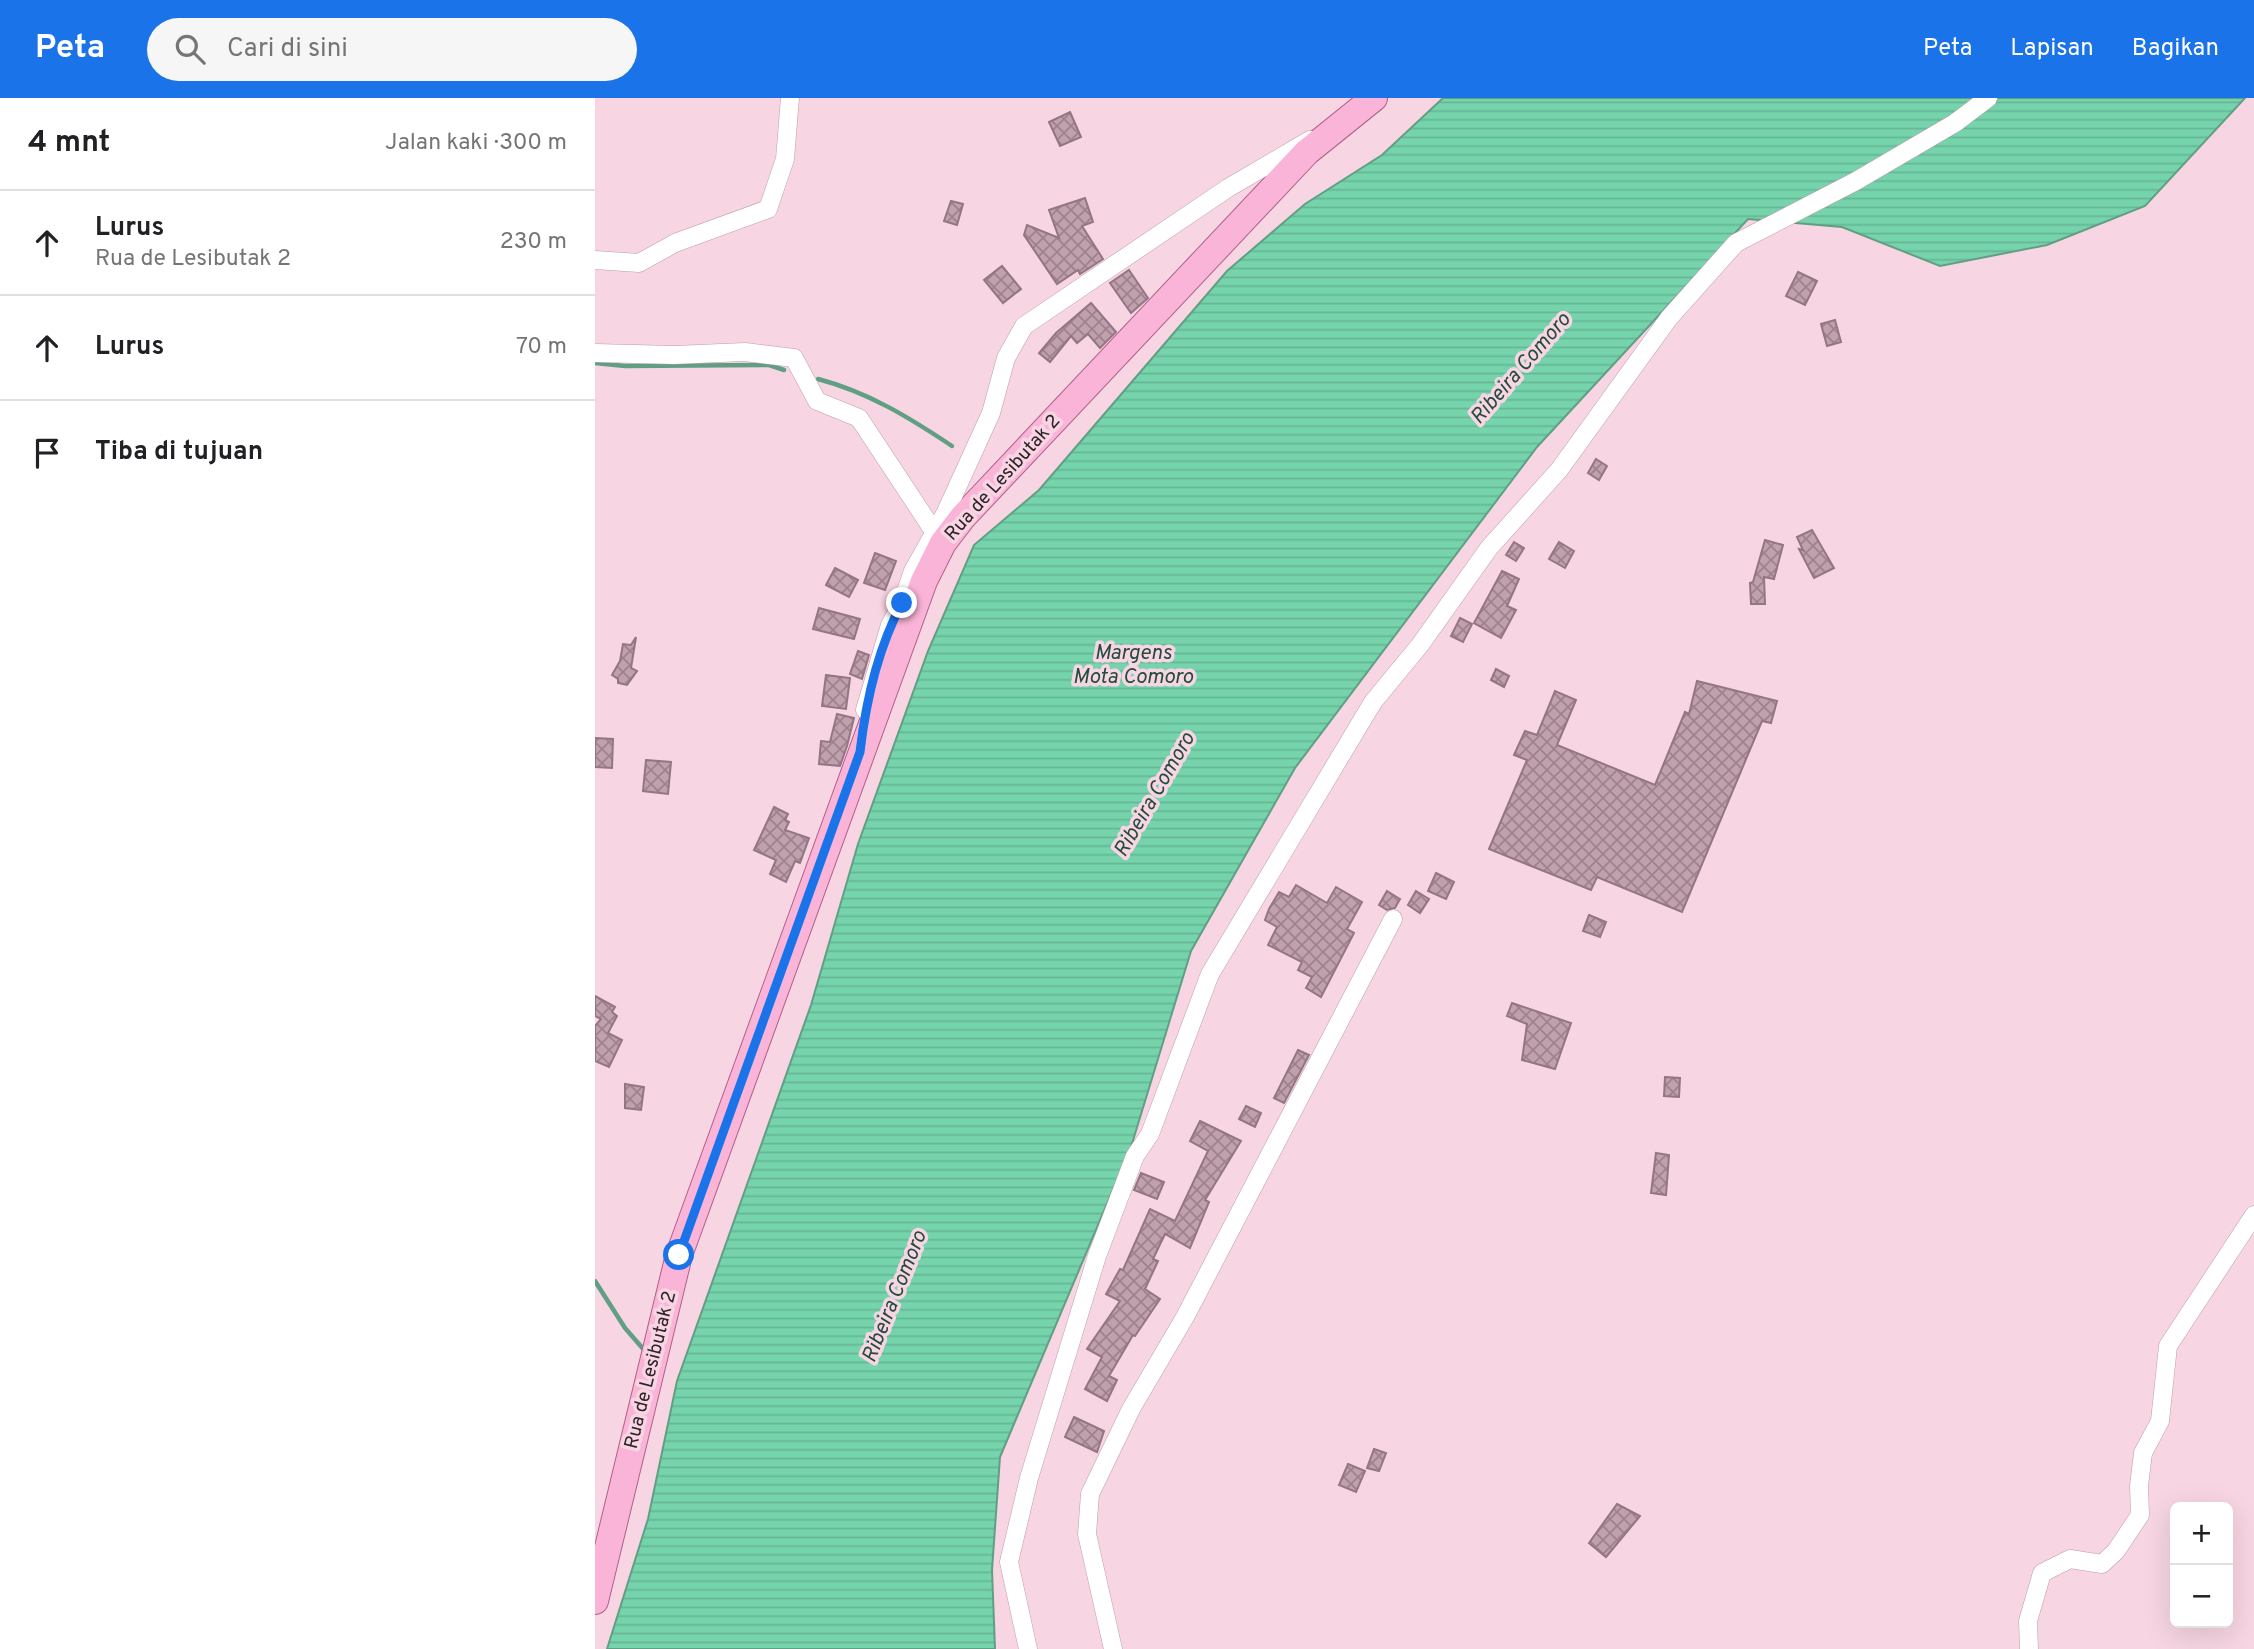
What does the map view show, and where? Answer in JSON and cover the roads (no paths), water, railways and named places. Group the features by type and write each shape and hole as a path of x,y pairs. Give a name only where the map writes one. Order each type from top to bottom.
{"main road":[{"name":"Rua de Lesibutak 2","path":"595,1601 679,1255 860,752 924,581 943,543 963,517 1307,152 1365,106"}],"street":[{"path":"595,260 639,263 675,243 768,209 785,159 790,98"},
{"path":"1028,1649 1009,1562 1029,1478 1097,1256 1135,1157 1150,1134 1210,974 1373,702 1420,645 1489,548 1559,470 1669,318 1736,243 1867,174 1955,123 1988,98"},
{"path":"860,752 865,707 890,625 902,603 913,571 935,533 991,413 1006,358 1024,326 1228,188 1365,106"},
{"path":"595,352 674,355 745,352 793,358 817,401 859,418 935,533"},
{"path":"1113,1649 1087,1534 1090,1494 1131,1409 1185,1317 1393,919"},
{"path":"2029,1649 2028,1621 2042,1573 2070,1559 2102,1564 2116,1551 2140,1515 2139,1486 2143,1452 2160,1421 2168,1346 2254,1215"}],"water":[{"name":"Margens Mota Comoro","path":"1443,98 2245,98 2145,206 2047,245 1940,266 1842,227 1748,219 1537,447 1295,768 1191,951 1131,1147 1000,1457 992,1570 995,1649 607,1649 648,1519 677,1381 811,1005 858,844 928,651 974,545 1039,490 1227,271 1305,204 1382,155"}],"waterway":[{"path":"595,363 625,366 769,365 784,370"},
{"path":"818,379 854,391 888,407 952,446"},
{"path":"595,1281 625,1328 645,1351"}],"water label":[{"name":"Ribeira Comoro","path":"1521,369"},
{"name":"Ribeira Comoro","path":"1155,795"},
{"name":"Ribeira Comoro","path":"895,1297"}]}
